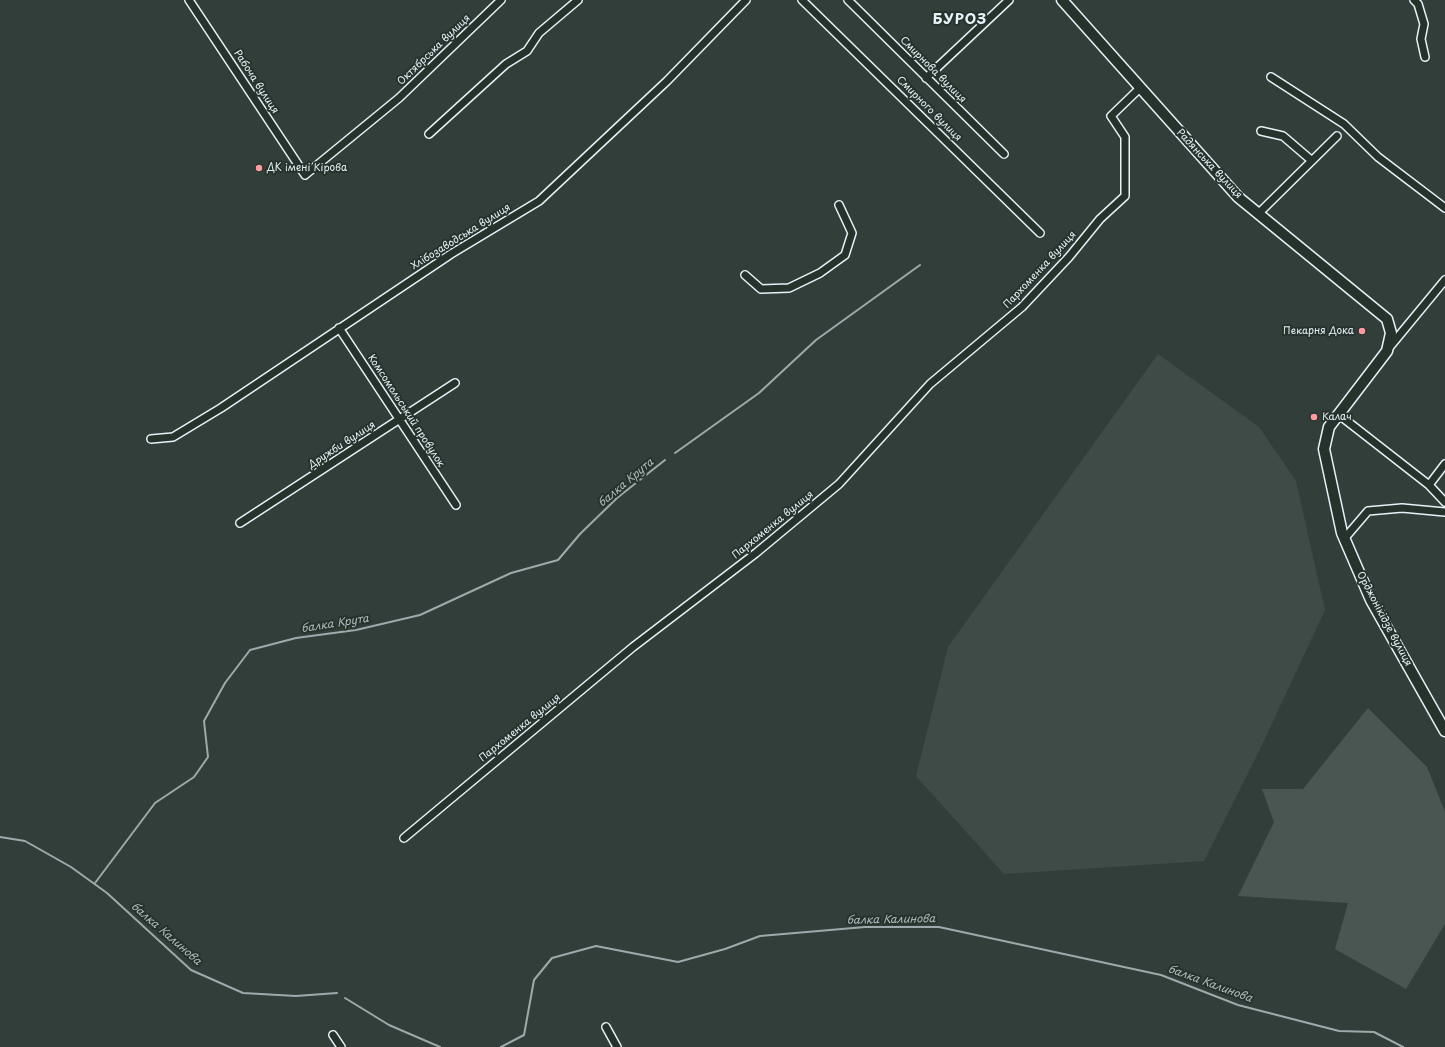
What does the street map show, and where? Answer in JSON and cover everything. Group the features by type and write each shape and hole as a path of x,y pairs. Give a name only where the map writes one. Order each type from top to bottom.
{"street":[{"name":"Рабоча вулиця","path":"189,0 305,175"},
{"name":"Октябрська вулиця","path":"305,175 399,98 501,0"},
{"path":"430,134 506,64 527,51 538,34 578,0"},
{"name":"Хлібозаводська вулиця","path":"151,439 173,438 279,371 339,328 451,254 539,201 667,81 746,0"},
{"name":"Смирного вулиця","path":"802,0 1040,233"},
{"name":"Смирнова вулиця","path":"848,0 1004,154"},
{"path":"926,78 1009,0"},
{"name":"Радянська вулиця","path":"1062,0 1238,197 1387,319 1390,333 1387,351"},
{"path":"1414,0 1418,4 1424,24 1421,39 1425,57"},
{"path":"1271,77 1344,124 1378,158 1445,208"},
{"name":"Пархоменка вулиця","path":"404,838 634,647 756,553 839,484 930,384 1022,307 1069,257 1100,219 1125,196 1125,137 1111,116 1140,88"},
{"path":"1261,131 1283,136 1311,160"},
{"path":"1258,214 1337,136"},
{"path":"745,275 761,289 789,288 820,273 845,255 852,233 839,205"},
{"name":"Орджонікідзе вулиця","path":"1445,280 1338,414 1329,427 1324,449 1344,539 1372,600 1445,731"},
{"name":"Комсомольський провулок","path":"339,328 456,506"},
{"name":"Дружби вулиця","path":"240,523 455,383"},
{"path":"1338,414 1429,485 1445,502"},
{"path":"1429,485 1445,464"},
{"path":"1344,539 1368,511 1402,508 1445,512"},
{"path":"606,1027 617,1047"},
{"path":"333,1035 341,1047"}],"shaded area":[{"path":"1158,354 1259,427 1296,481 1325,610 1261,747 1204,861 1004,874 916,776 948,647"},
{"path":"1368,708 1427,767 1445,812 1445,924 1406,989 1335,949 1348,903 1238,896 1274,822 1262,789 1303,789"}],"waterway":[{"name":"балка Крута","path":"675,453 759,393 816,340 920,265"},
{"name":"балка Крута","path":"95,883 155,803 194,777 208,757 204,721 225,683 250,650 296,638 356,630 420,615 511,573 558,560 580,534 617,498 665,460"},
{"name":"балка Калинова","path":"0,837 25,841 71,867 107,893 191,970 243,993 296,996 337,993"},
{"name":"балка Калинова","path":"501,1047 524,1035 534,980 552,958 596,946 678,962 725,949 760,936 865,927 939,927 1161,975 1238,1005 1339,1031 1374,1032 1403,1047"},
{"name":"балка Калинова","path":"345,998 389,1025 440,1047"}],"place":[{"name":"ДК імені Кірова","path":"259,168"},
{"name":"Пекарня Дока","path":"1362,331"},
{"name":"Калач","path":"1314,417"}],"district":[{"name":"БУРОЗ","path":"960,20"}]}
